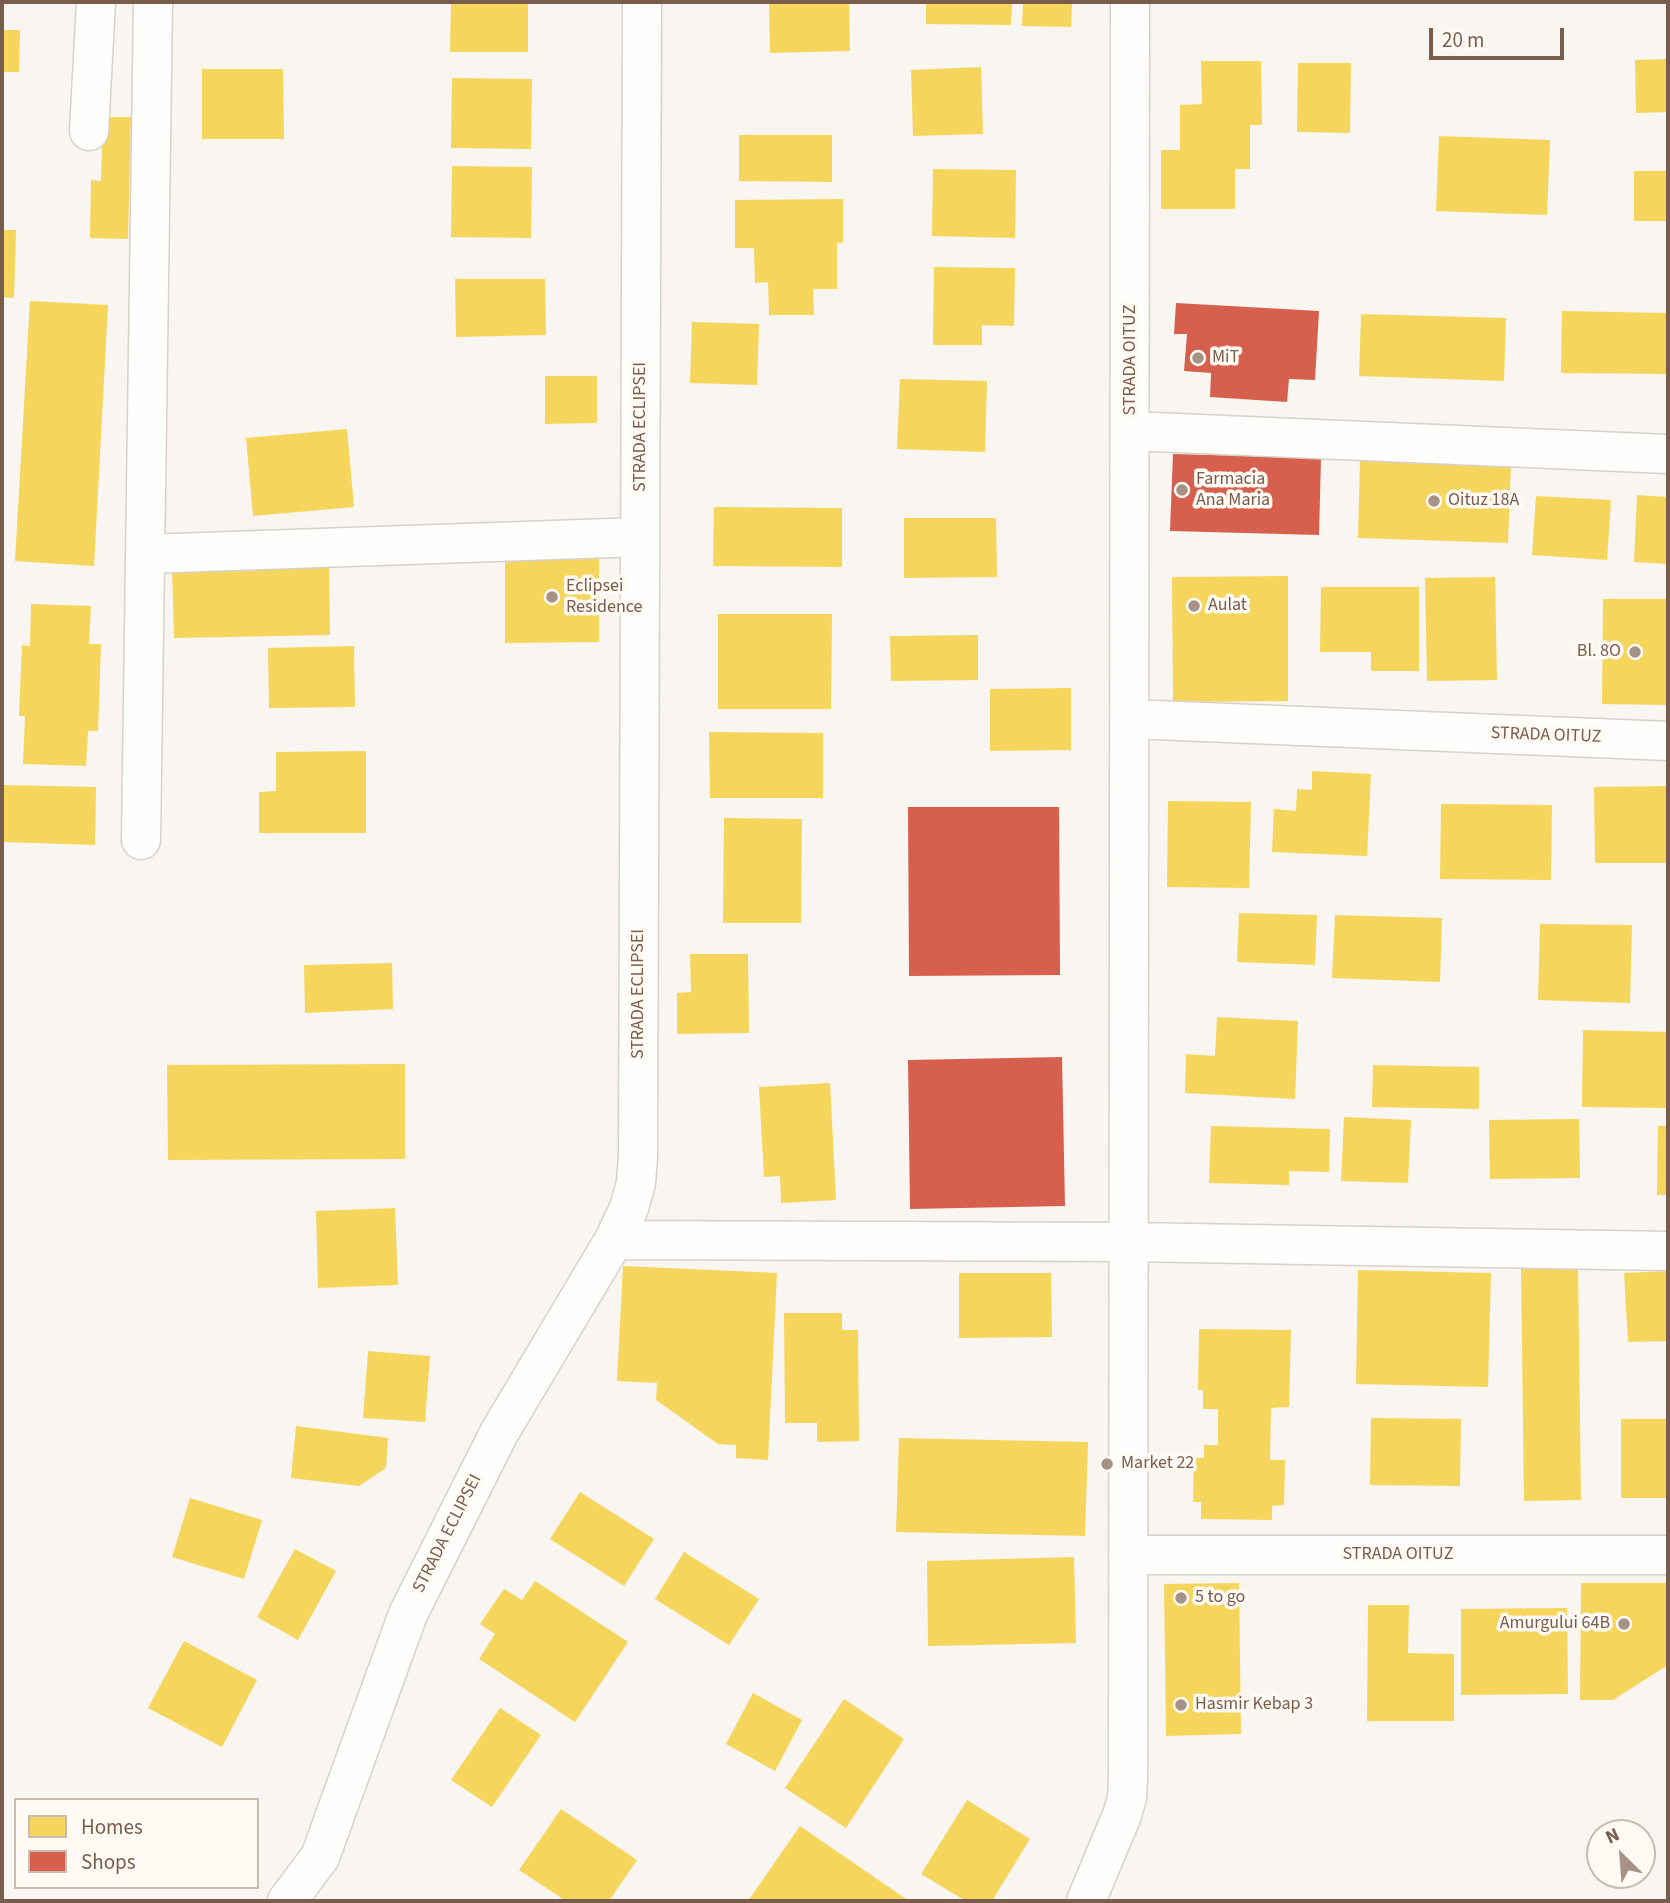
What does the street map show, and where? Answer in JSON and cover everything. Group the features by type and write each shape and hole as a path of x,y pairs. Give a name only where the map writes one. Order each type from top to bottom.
{"street":[{"path":"89,131 96,2"},
{"path":"141,840 153,2"},
{"name":"STRADA ECLIPSEI","path":"287,1901 320,1857 408,1614 499,1433 614,1240 629,1208 636,1183 642,2"},
{"name":"STRADA OITUZ","path":"1086,1901 1127,1798 1130,2"},
{"path":"1130,431 1668,454"},
{"path":"145,554 640,537"},
{"name":"STRADA OITUZ","path":"1130,719 1668,741"},
{"path":"614,1240 1128,1242 1668,1251"},
{"name":"STRADA OITUZ","path":"1128,1555 1668,1555"}],"building: Homes":[{"path":"451,2 528,2 528,52 450,52"},
{"path":"769,2 849,2 850,51 770,53"},
{"path":"926,2 1012,2 1011,25 926,24"},
{"path":"1023,2 1072,2 1071,27 1022,26"},
{"path":"2,30 20,30 19,72 2,72"},
{"path":"1668,59 1668,112 1636,113 1635,60"},
{"path":"1201,61 1261,61 1262,125 1250,125 1250,169 1235,169 1235,209 1161,209 1161,150 1180,150 1180,105 1202,104"},
{"path":"1298,63 1351,63 1350,133 1297,132"},
{"path":"981,67 983,134 913,136 911,70"},
{"path":"202,69 283,69 284,139 202,139"},
{"path":"452,78 532,79 531,149 451,148"},
{"path":"103,117 131,117 128,239 90,238 91,180 101,181"},
{"path":"739,135 832,135 832,182 739,181"},
{"path":"1439,136 1550,140 1547,215 1436,211"},
{"path":"452,166 532,167 531,238 451,237"},
{"path":"933,169 1016,170 1015,238 932,236"},
{"path":"1634,171 1668,171 1668,221 1634,221"},
{"path":"843,199 843,243 837,243 837,289 813,289 814,315 769,315 768,282 755,283 754,248 735,248 735,200"},
{"path":"2,230 16,230 14,298 2,297"},
{"path":"934,267 1015,268 1014,326 982,325 982,345 933,345"},
{"path":"455,279 545,279 546,335 456,337"},
{"path":"30,301 108,305 94,566 15,561"},
{"path":"1562,311 1668,313 1668,374 1561,373"},
{"path":"1361,314 1506,318 1504,381 1359,376"},
{"path":"692,322 759,324 757,385 690,383"},
{"path":"545,376 597,376 597,423 545,424"},
{"path":"900,379 987,381 985,452 897,449"},
{"path":"347,429 354,507 253,516 246,438"},
{"name":"Oituz 18A","path":"1360,459 1511,464 1508,543 1358,538"},
{"path":"1637,495 1668,497 1668,564 1634,562"},
{"path":"1536,496 1611,500 1607,560 1532,555"},
{"path":"714,507 842,508 842,567 713,566"},
{"path":"904,518 996,518 997,577 904,578"},
{"name":"Eclipsei Residence","path":"599,551 599,642 505,643 505,552"},
{"path":"329,567 330,635 174,638 172,570"},
{"path":"1288,576 1288,701 1173,702 1172,577"},
{"path":"1495,577 1497,680 1427,681 1425,578"},
{"path":"1321,587 1419,587 1419,671 1371,671 1371,652 1320,652"},
{"name":"Bl. 8O","path":"1603,599 1668,599 1668,705 1602,704"},
{"path":"31,604 91,606 89,644 101,644 98,731 88,731 86,766 23,764 25,716 19,716 22,645 30,646"},
{"path":"718,614 832,614 831,709 718,709"},
{"path":"978,635 978,680 891,681 890,636"},
{"path":"354,646 355,707 269,708 268,648"},
{"path":"1071,688 1071,750 990,751 990,689"},
{"path":"709,732 823,733 823,798 710,798"},
{"path":"366,751 366,833 259,833 259,792 276,791 276,752"},
{"path":"1312,771 1371,774 1367,856 1272,852 1274,809 1296,811 1297,789 1312,790"},
{"path":"2,785 96,787 95,845 2,842"},
{"path":"1668,786 1668,863 1595,863 1594,787"},
{"path":"1168,801 1251,802 1249,888 1167,887"},
{"path":"1441,804 1552,805 1551,880 1440,879"},
{"path":"724,818 802,819 801,923 723,923"},
{"path":"1239,913 1317,915 1315,965 1237,962"},
{"path":"1335,915 1442,918 1440,982 1332,978"},
{"path":"1540,924 1632,925 1630,1003 1538,1000"},
{"path":"690,954 748,954 749,1033 677,1034 677,993 691,992"},
{"path":"392,963 393,1009 305,1013 304,965"},
{"path":"1217,1017 1298,1021 1295,1099 1185,1093 1186,1054 1215,1056"},
{"path":"1583,1030 1668,1032 1668,1108 1582,1107"},
{"path":"405,1064 405,1159 168,1160 167,1065"},
{"path":"1373,1065 1479,1067 1479,1109 1372,1107"},
{"path":"830,1083 836,1200 781,1203 780,1176 764,1177 759,1087"},
{"path":"1344,1117 1411,1120 1408,1183 1341,1181"},
{"path":"1579,1119 1580,1178 1490,1179 1489,1120"},
{"path":"1211,1126 1330,1129 1329,1172 1289,1171 1289,1185 1209,1183"},
{"path":"1658,1126 1668,1126 1668,1195 1657,1195"},
{"path":"395,1208 398,1285 318,1288 316,1211"},
{"path":"1578,1265 1581,1500 1524,1501 1521,1266"},
{"path":"623,1266 777,1273 768,1460 736,1458 736,1445 718,1444 656,1400 657,1383 617,1381"},
{"path":"1358,1270 1491,1273 1488,1387 1356,1384"},
{"path":"1668,1271 1668,1341 1628,1342 1624,1273"},
{"path":"959,1273 1051,1273 1052,1337 959,1338"},
{"path":"784,1313 842,1313 842,1330 858,1330 859,1441 817,1442 817,1423 785,1423"},
{"path":"1199,1329 1291,1330 1289,1407 1271,1408 1270,1460 1285,1460 1284,1505 1272,1506 1272,1520 1201,1519 1201,1502 1193,1502 1194,1458 1204,1458 1204,1445 1218,1445 1218,1409 1203,1409 1203,1390 1198,1390"},
{"path":"368,1351 430,1356 425,1422 363,1418"},
{"path":"1371,1418 1461,1419 1460,1486 1370,1485"},
{"path":"1621,1419 1668,1419 1668,1498 1621,1498"},
{"path":"296,1426 388,1438 386,1468 359,1486 291,1478"},
{"path":"899,1438 1088,1442 1085,1536 896,1532"},
{"path":"580,1492 654,1539 624,1586 550,1539"},
{"path":"190,1498 262,1520 244,1579 172,1557"},
{"path":"295,1549 336,1571 298,1640 257,1617"},
{"path":"684,1552 759,1599 729,1645 655,1599"},
{"path":"1074,1557 1076,1643 928,1646 927,1561"},
{"path":"535,1581 628,1642 575,1722 479,1659 495,1634 480,1624 504,1589 522,1600"},
{"path":"1239,1583 1241,1734 1166,1736 1164,1584"},
{"name":"Amurgului 64B","path":"1581,1583 1668,1583 1668,1665 1613,1700 1580,1700"},
{"path":"1368,1605 1409,1605 1408,1653 1454,1654 1454,1721 1367,1721"},
{"path":"1567,1608 1568,1694 1461,1695 1461,1609"},
{"path":"184,1641 257,1680 222,1747 148,1708"},
{"path":"753,1693 802,1720 775,1771 726,1744"},
{"path":"844,1699 904,1739 846,1828 785,1788"},
{"path":"500,1708 541,1735 492,1807 451,1780"},
{"path":"967,1800 1030,1839 992,1901 966,1901 921,1874"},
{"path":"561,1809 637,1860 609,1901 566,1901 519,1870"},
{"path":"800,1826 909,1901 748,1901"}],"building: Shops":[{"path":"1176,303 1319,311 1315,380 1289,379 1287,402 1210,397 1211,373 1184,371 1187,334 1174,334"},
{"path":"1173,454 1321,458 1319,535 1170,531"},
{"path":"908,807 1059,807 1060,975 909,976"},
{"path":"1062,1057 1065,1206 910,1209 908,1060"}],"place":[{"name":"MiT","path":"1198,358"},
{"name":"Farmacia Ana Maria","path":"1182,490"},
{"name":"Oituz 18A","path":"1434,501"},
{"name":"Eclipsei Residence","path":"552,597"},
{"name":"Aulat","path":"1194,606"},
{"name":"Bl. 8O","path":"1635,652"},
{"name":"Market 22","path":"1107,1464"},
{"name":"5 to go","path":"1181,1598"},
{"name":"Amurgului 64B","path":"1624,1624"},
{"name":"Hasmir Kebap 3","path":"1181,1705"}]}
